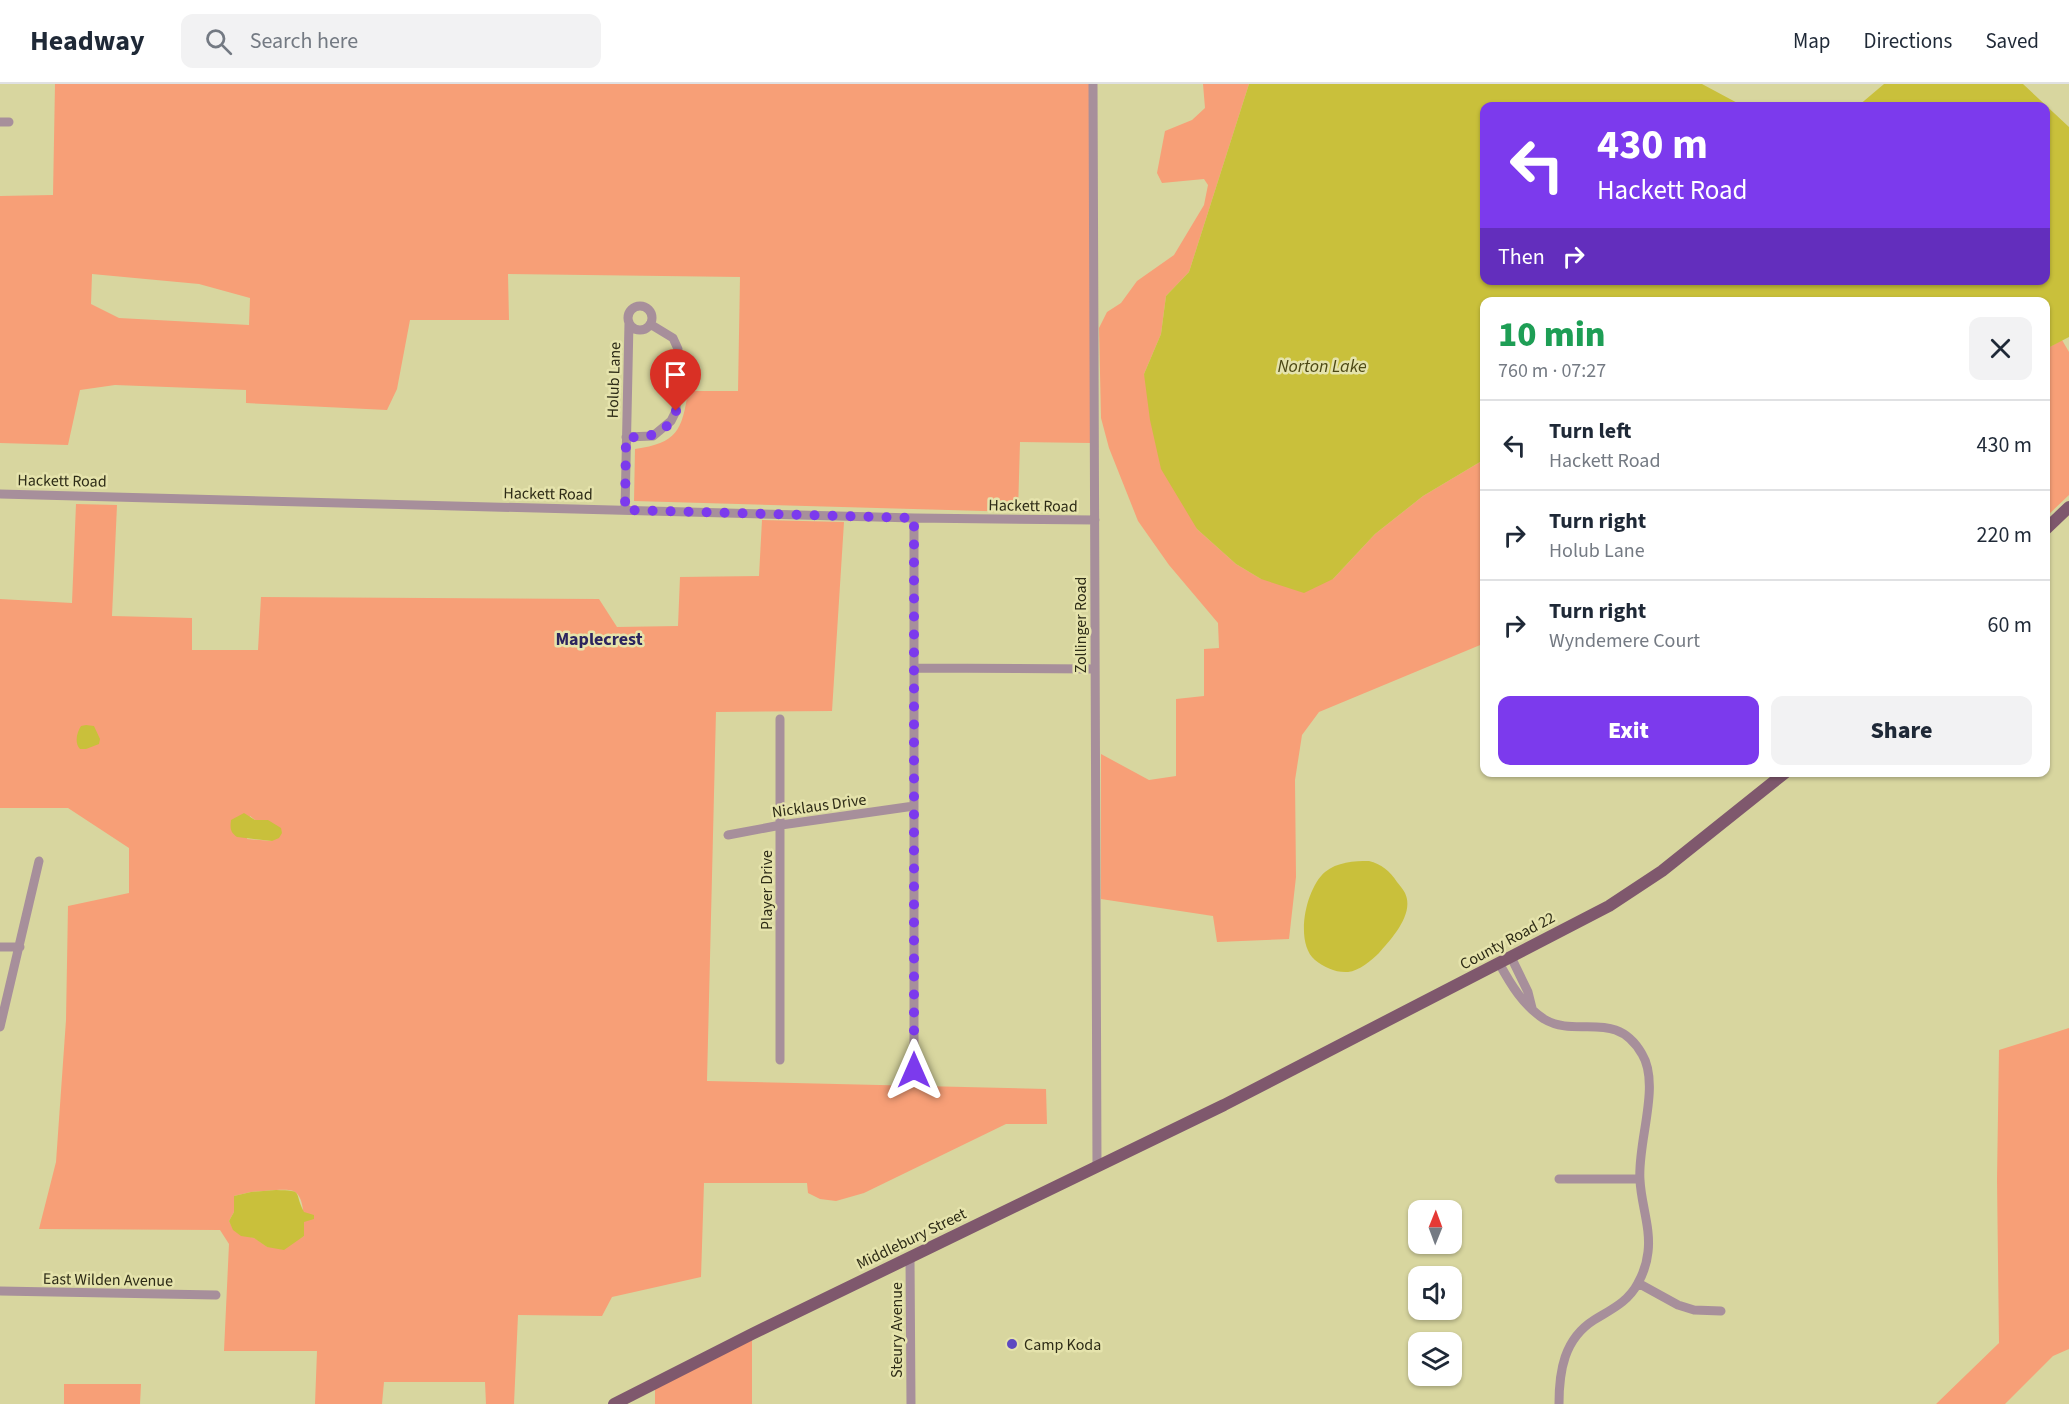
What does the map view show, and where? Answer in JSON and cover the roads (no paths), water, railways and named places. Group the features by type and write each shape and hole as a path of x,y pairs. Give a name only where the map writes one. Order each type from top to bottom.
{"main road":[{"path":"2050,524 2069,507"},
{"name":"County Road 22","path":"1224,1105 1511,957 1636,889 1727,821 1780,777"},
{"name":"Middlebury Street","path":"614,1404 1224,1105"}],"street":[{"name":"Zollinger Road","path":"1093,84 1097,1166"},
{"path":"640,307 650,312 652,319 646,329 638,330 629,322 630,312 640,307"},
{"name":"Holub Lane","path":"625,510 629,322"},
{"path":"626,437 652,436 671,421 676,411 678,349 672,338 650,324"},
{"name":"Hackett Road","path":"0,494 914,518 1095,520"},
{"path":"914,518 914,1070"},
{"path":"915,668 1095,669"},
{"name":"Player Drive","path":"780,719 780,1060"},
{"name":"Nicklaus Drive","path":"728,835 914,806"},
{"path":"0,1027 39,861"},
{"path":"0,947 20,947"},
{"path":"1511,957 1528,992 1532,1008"},
{"path":"1499,963 1518,997 1544,1019 1565,1026 1612,1028 1631,1040 1644,1056 1651,1087 1645,1115 1640,1179 1649,1250 1646,1263 1638,1283 1626,1300 1593,1320 1570,1345 1562,1364 1559,1404"},
{"path":"1559,1179 1640,1179"},
{"name":"Steury Avenue","path":"910,1257 911,1404"},
{"path":"1638,1283 1678,1305 1694,1310 1721,1311"},
{"name":"East Wilden Avenue","path":"0,1291 216,1295"}],"water":[{"name":"Norton Lake","path":"1249,84 1702,84 1736,102 1480,102 1480,285 2050,285 2050,109 2069,127 2069,337 2050,347 2050,297 1480,297 1480,462 1423,496 1375,534 1333,579 1304,593 1261,579 1236,564 1197,529 1161,469 1150,420 1144,374 1161,334 1166,296 1189,272"},
{"name":"Norton Lake","path":"1884,84 2023,84 2042,102 1863,102"},
{"path":"81,726 94,726 100,739 99,744 80,749 77,744 77,734"},
{"path":"244,813 255,820 268,820 281,828 282,833 279,838 272,841 237,837 231,830 231,820"},
{"path":"1369,861 1388,871 1404,892 1407,909 1404,918 1390,941 1369,962 1352,971 1344,972 1326,967 1315,960 1305,941 1305,915 1312,890 1325,872 1335,866"},
{"path":"276,1190 295,1192 304,1212 314,1215 314,1219 304,1222 304,1236 284,1250 267,1247 254,1238 241,1236 233,1230 229,1221 234,1212 234,1196"}],"place":[{"name":"Camp Koda","path":"1012,1344"}],"district":[{"name":"Maplecrest","path":"599,639"}]}
